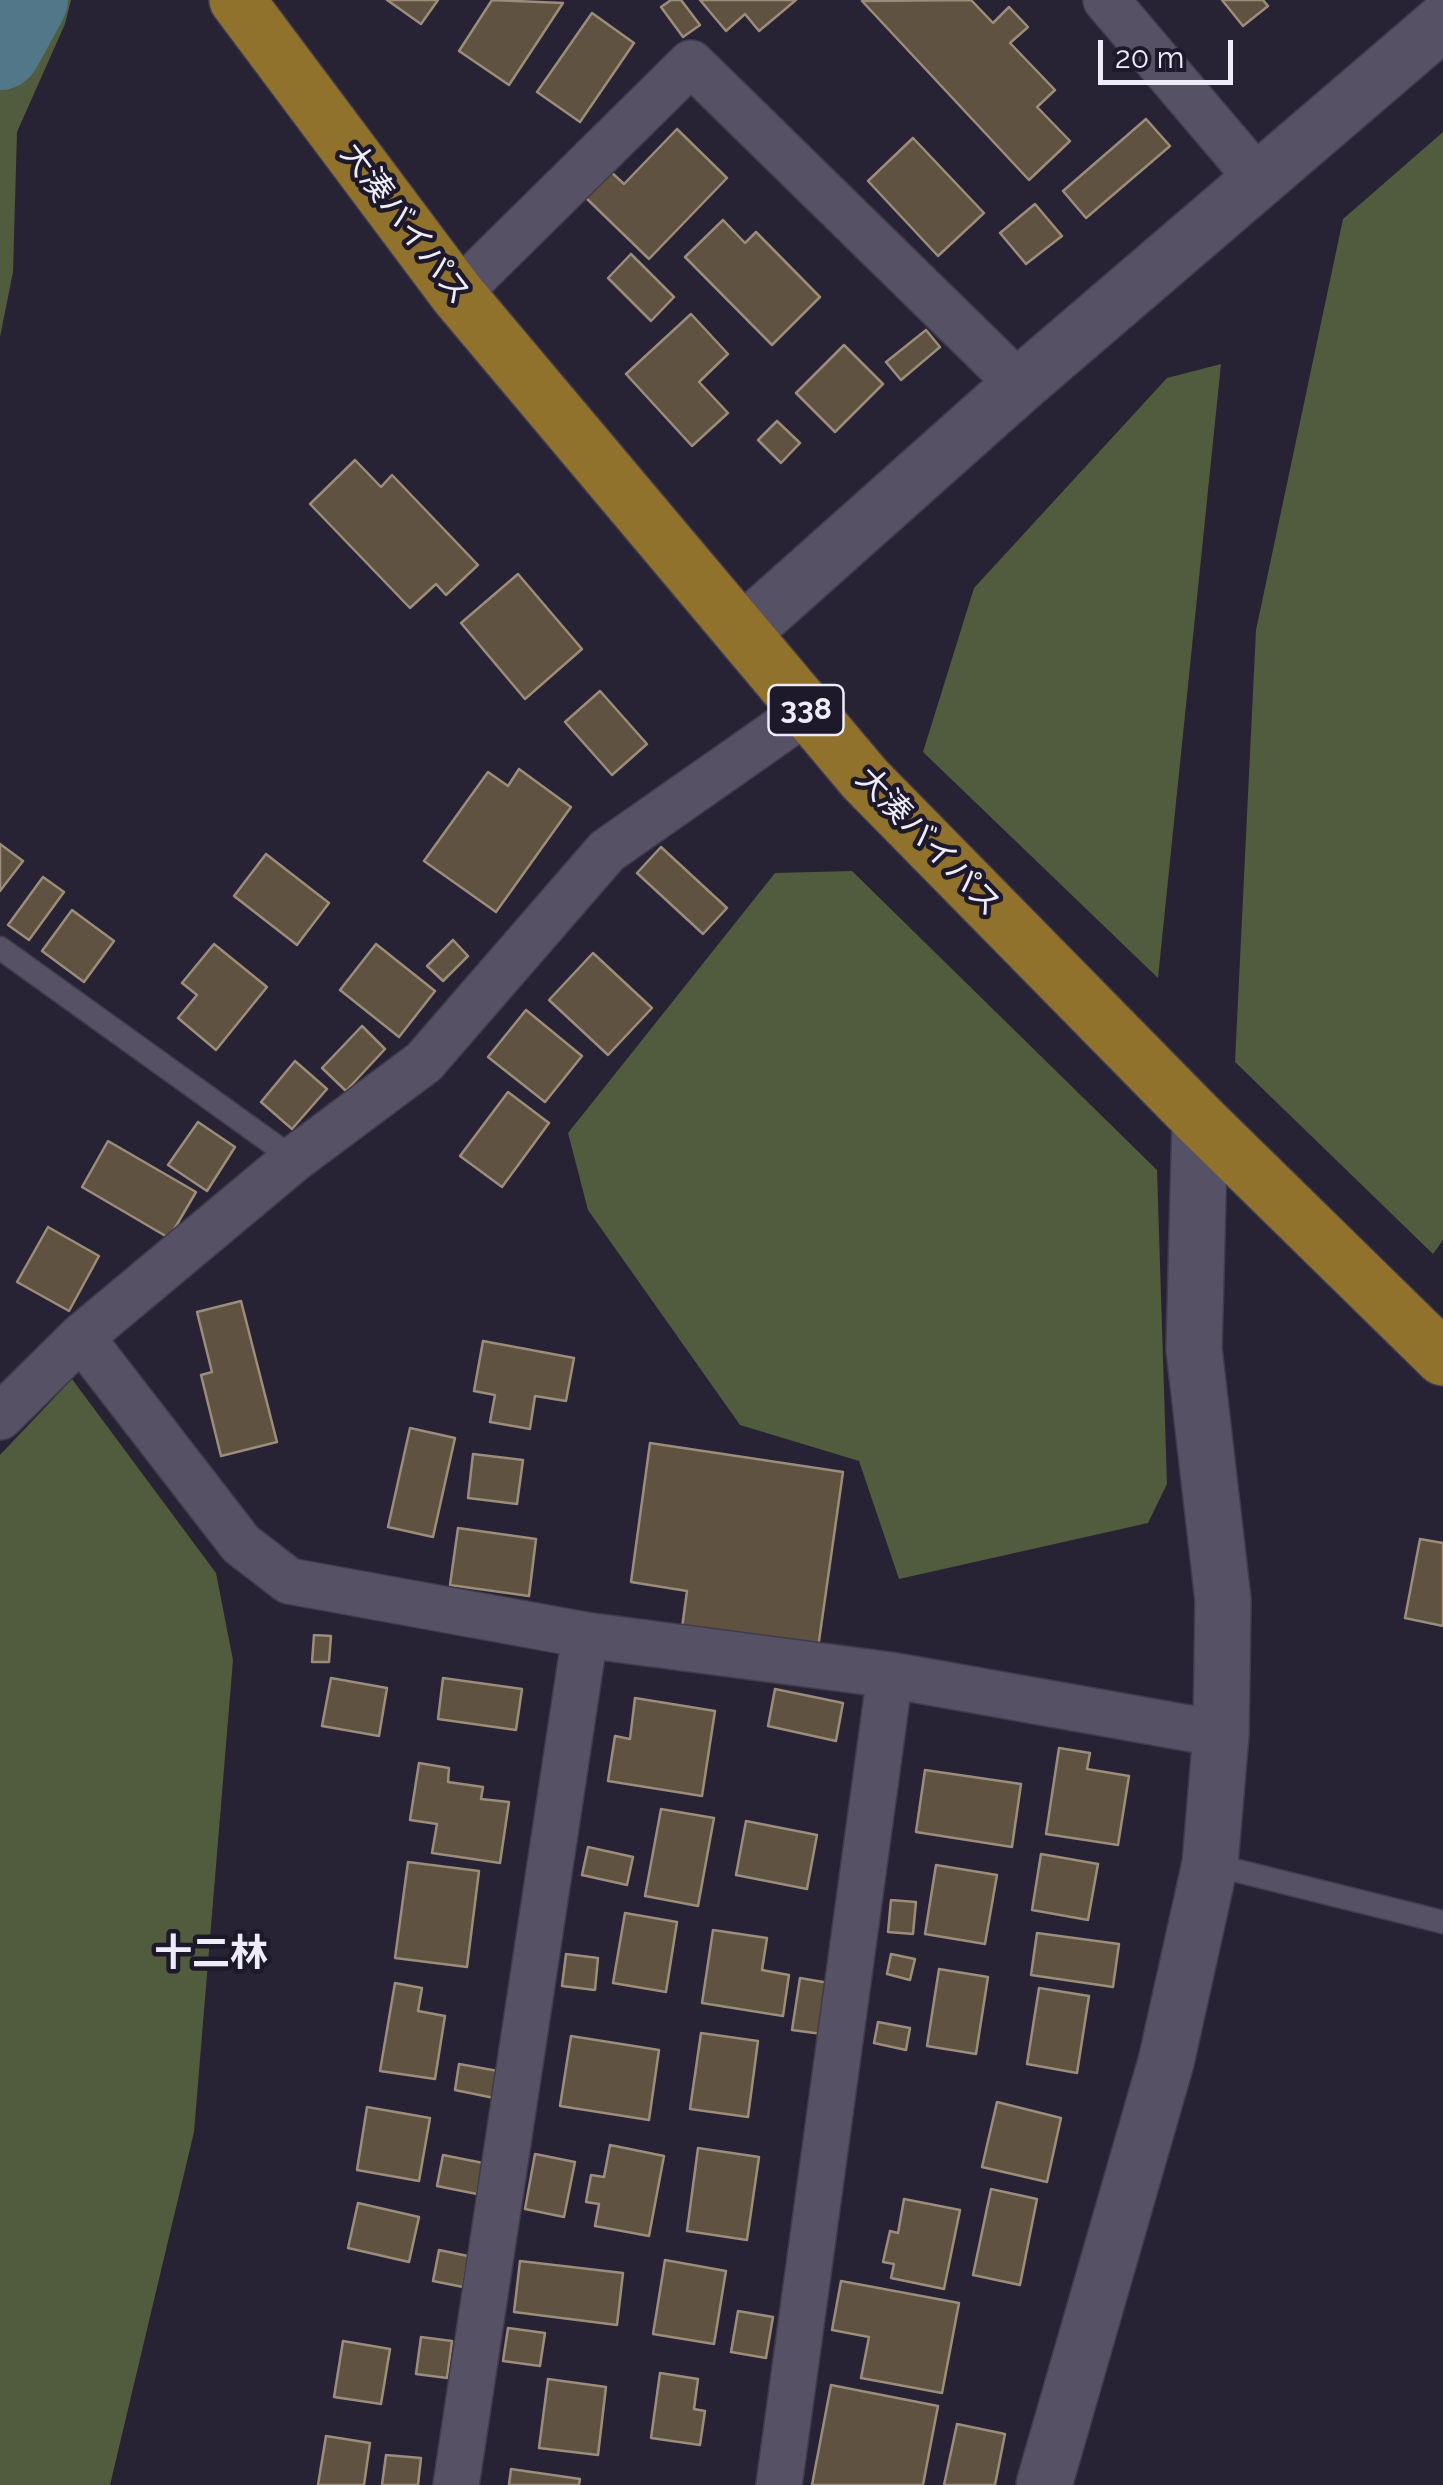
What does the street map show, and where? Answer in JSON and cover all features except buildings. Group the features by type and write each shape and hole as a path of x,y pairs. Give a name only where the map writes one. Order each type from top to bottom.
{"highway":[{"name":"大湊バイパス","path":"237,0 456,294 865,779 1200,1120 1443,1358"}],"street":[{"path":"1106,0 1258,180"},
{"path":"743,632 1020,385 1443,22"},
{"path":"456,294 692,63 1020,385"},
{"path":"0,1418 81,1337 294,1159 424,1062 607,851 807,711"},
{"path":"1044,2485 1166,2062 1210,1864 1221,1734 1223,1600 1194,1349 1200,1120"},
{"path":"81,1337 241,1544 289,1581 585,1635 890,1676 1221,1734"},
{"path":"456,2485 585,1635"},
{"path":"779,2485 890,1676"}],"lane":[{"path":"0,948 294,1159"},
{"path":"1210,1864 1443,1922"}],"green space":[{"path":"0,0 71,0 65,24 17,132 13,272 0,337"},
{"path":"1443,132 1443,1240 1433,1254 1235,1062 1256,630 1343,219"},
{"path":"1221,364 1158,978 923,752 974,588 1167,378"},
{"path":"852,871 1157,1170 1167,1484 1148,1523 899,1579 859,1461 740,1425 588,1210 568,1133 775,873"},
{"path":"72,1379 216,1573 233,1660 194,2132 110,2485 0,2485 0,1455"}],"waterway":[{"path":"0,49 27,0"}],"district":[{"name":"十二林","path":"211,1955"}]}
